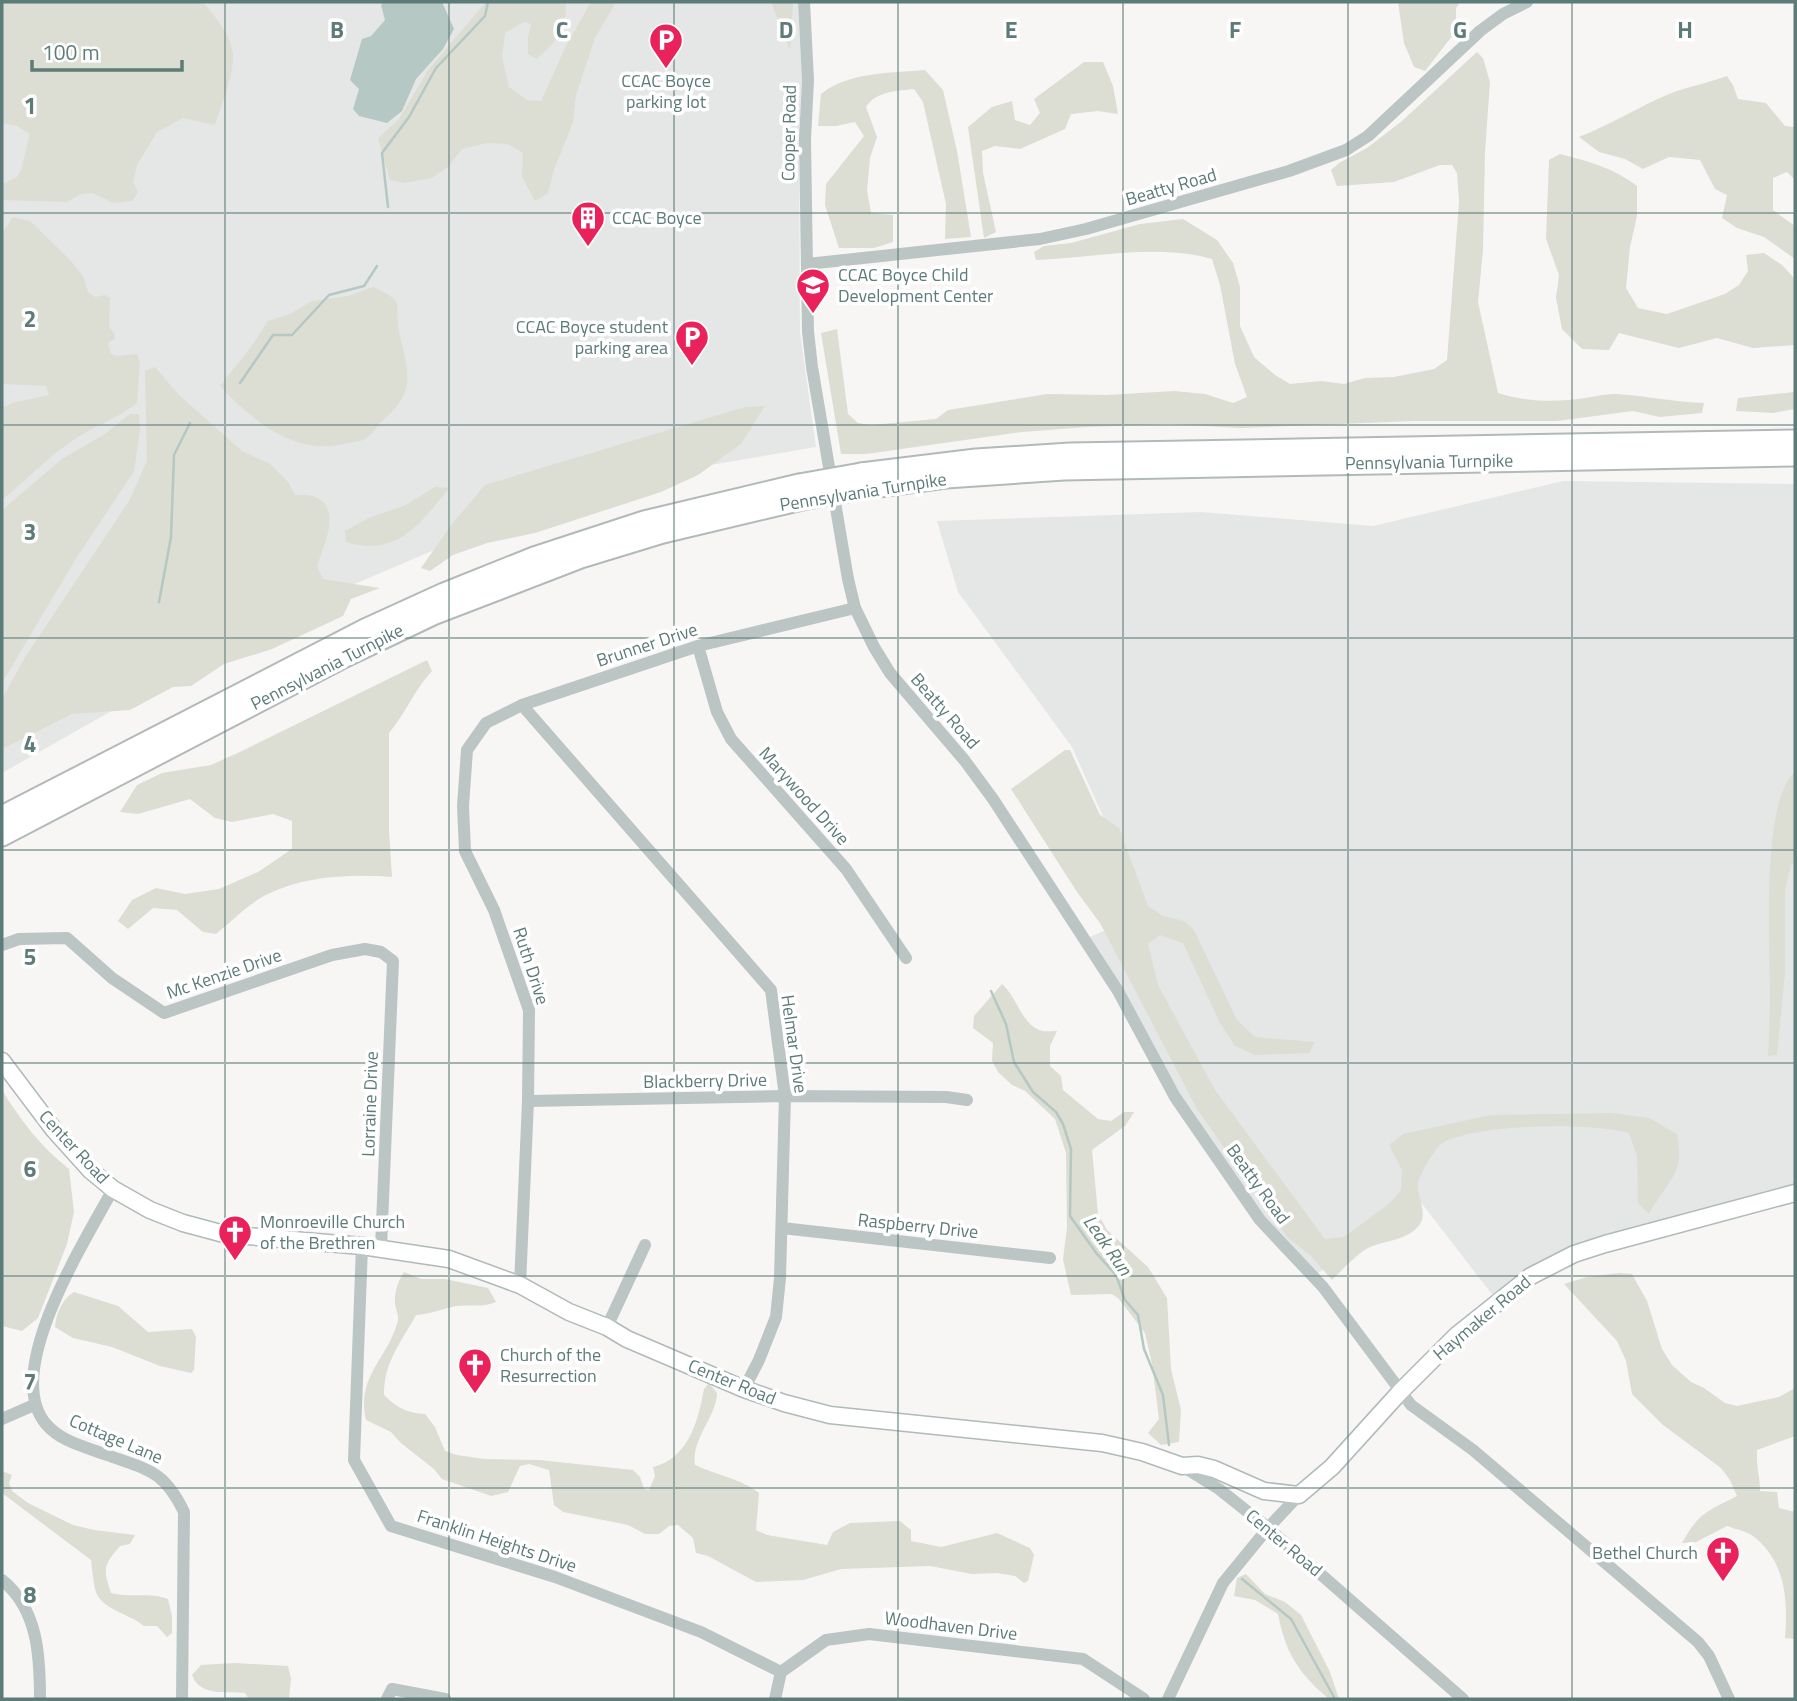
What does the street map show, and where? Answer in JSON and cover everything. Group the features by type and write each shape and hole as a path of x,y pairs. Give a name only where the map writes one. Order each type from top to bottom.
{"highway":[{"name":"Pennsylvania Turnpike","path":"2,817 365,629 444,593 534,557 644,521 976,459 1070,453 1795,440"},
{"name":"Pennsylvania Turnpike","path":"863,481 1064,470 1795,456"},
{"name":"Pennsylvania Turnpike","path":"2,836 345,657 475,597 581,558 800,492"}],"main road":[{"name":"Center Road","path":"2,1061 54,1130 90,1170 113,1189 150,1210 183,1223 224,1234 382,1248 449,1259 520,1285 627,1339 744,1389 830,1415 1102,1443 1142,1452 1182,1466"},
{"name":"Haymaker Road","path":"1299,1495 1332,1467 1400,1392 1457,1335 1517,1287 1552,1264 1605,1244 1795,1193"},
{"path":"1182,1466 1198,1465 1230,1475 1264,1491 1299,1495"}],"street":[{"name":"Cooper Road","path":"803,2 808,80 805,139 807,264"},
{"name":"Beatty Road","path":"1527,2 1503,14 1480,31 1368,136 1346,150 1314,162 1052,237 807,264 808,332 812,367 855,608 874,647 890,673 965,761 993,799 1096,955 1175,1097 1238,1190 1260,1220 1322,1287 1411,1405 1472,1450 1698,1642 1709,1657 1729,1699"},
{"name":"Brunner Drive","path":"467,750 486,723 522,705 698,646 855,608"},
{"name":"Marywood Drive","path":"698,646 717,712 730,739 846,869 906,958"},
{"name":"Helmar Drive","path":"522,705 771,990 785,1096 782,1228 776,1317 744,1389"},
{"name":"Ruth Drive","path":"467,750 463,806 466,851 494,910 529,1010 520,1285"},
{"name":"Mc Kenzie Drive","path":"2,946 19,939 67,938 113,978 164,1013 332,955 365,949 381,952 394,961"},
{"name":"Lorraine Drive","path":"382,1248 394,961"},
{"name":"Blackberry Drive","path":"528,1101 785,1096 946,1097 967,1100"},
{"path":"2,1419 34,1405 32,1385 35,1363 51,1306 113,1189"},
{"name":"Raspberry Drive","path":"782,1228 1050,1258"},
{"path":"607,1327 645,1245"},
{"name":"Franklin Heights Drive","path":"362,1246 354,1460 391,1526 567,1581 701,1632 781,1672"},
{"name":"Cottage Lane","path":"34,1405 46,1424 63,1439 140,1467 164,1479 176,1494 184,1512 182,1699"},
{"name":"Center Road","path":"1182,1466 1219,1489 1268,1528 1463,1699"},
{"name":"Haymaker Road","path":"1168,1699 1223,1583 1299,1495"},
{"path":"2,1580 29,1612 40,1658 40,1699"},
{"name":"Woodhaven Drive","path":"781,1672 826,1640 869,1634 1083,1659 1144,1699"},
{"path":"775,1699 781,1672"},
{"path":"387,1699 392,1689 445,1699"}],"shaded area":[{"path":"2,2 798,2 802,79 799,136 800,332 816,447 652,475 493,525 336,592 200,661 2,773"},
{"path":"2,2 203,2 226,33 233,55 229,81 215,125 183,118 157,132 137,165 133,182 138,192 132,201 114,203 92,193 81,194 67,202 2,200 2,184 17,177 21,170 30,134 17,126 2,123"},
{"path":"384,2 442,2 454,29 443,49 416,79 402,111 387,123 359,116 353,109 359,89 350,80 362,39 371,36 385,20 381,5"},
{"path":"486,2 566,2 564,21 559,34 537,59 528,54 531,24 524,22 505,33 502,57 509,87 527,100 541,101 566,46 591,2 616,2 595,38 576,95 573,122 548,193 535,201 522,177 523,153 508,144 487,143 462,149 448,167 432,178 404,183 390,180 378,138 399,119 428,70"},
{"path":"771,2 793,2 790,50"},
{"path":"1398,2 1460,2 1456,8 1456,31 1425,71 1414,67 1404,43"},
{"path":"1477,52 1483,58 1490,82 1483,250 1478,302 1498,393 1523,399 1550,401 1611,394 1628,395 1704,403 1702,413 1660,417 1633,411 1557,421 1414,421 1241,428 1168,424 1087,427 1022,432 866,454 841,454 821,333 837,329 848,414 858,423 871,425 936,419 948,410 1047,394 1106,395 1174,391 1205,394 1233,403 1247,397 1235,364 1220,285 1212,259 1191,254 1147,252 1036,260 1034,252 1044,246 1071,243 1140,224 1183,219 1217,240 1233,263 1240,287 1240,326 1254,357 1290,384 1321,381 1344,384 1365,378 1394,377 1434,369 1447,360 1459,202 1457,173 1452,165 1440,165 1394,182 1337,186 1331,170 1367,148 1402,121"},
{"path":"1084,62 1103,62 1113,86 1118,114 1098,111 1071,114 1065,129 1020,149 995,146 982,151 983,173 996,232 984,238 968,127 992,107 1012,101 1015,120 1030,125 1040,113 1034,99"},
{"path":"925,70 943,90 957,151 971,237 945,239 946,204 923,102 914,89 881,95 866,107 877,137 870,158 867,190 871,213 893,215 893,242 874,248 839,248 825,205 826,184 864,136 855,122 818,126 821,94 844,81 857,78"},
{"path":"1727,76 1738,99 1766,103 1785,126 1795,127 1795,180 1787,172 1773,178 1773,210 1795,226 1795,259 1764,237 1737,228 1722,218 1727,195 1715,189 1700,160 1669,157 1643,169 1625,159 1599,152 1579,137 1669,94"},
{"path":"1560,154 1591,162 1637,186 1637,216 1630,247 1626,288 1638,308 1667,314 1725,294 1739,285 1748,271 1746,255 1764,253 1782,265 1795,279 1795,345 1753,348 1717,338 1679,348 1619,333 1609,350 1582,349 1562,329 1556,298 1559,275 1546,239 1549,160"},
{"path":"13,217 30,221 70,260 83,276 88,292 95,297 105,295 110,298 109,327 115,334 115,339 108,343 111,354 137,354 140,362 137,403 63,448 2,500 2,408 12,403 49,395 46,386 2,384 2,233"},
{"path":"373,287 391,296 397,303 407,383 399,403 367,438 326,446 291,440 260,422 220,386 268,321 290,314 312,301 348,296"},
{"path":"155,367 178,394 242,451 270,464 289,483 295,495 312,496 324,504 330,520 317,566 323,579 380,588 351,599 343,616 272,649 224,664 191,686 173,687 130,710 72,714 2,749 2,699 24,659 129,501 147,461 145,371"},
{"path":"1795,392 1795,409 1773,413 1736,411 1738,398"},
{"path":"765,406 741,444 698,475 661,492 535,533 487,543 453,555 430,571 421,568 452,524 485,485 745,407"},
{"path":"130,414 139,414 140,429 134,471 75,560 2,683 2,510 62,459 105,434"},
{"path":"1563,481 1795,484 1795,1193 1605,1244 1498,1302 1419,1200 1313,1277 1238,1190 1085,939 1146,913 1072,747 958,592 937,521 1201,512 1373,526"},
{"path":"435,487 449,488 428,514 405,534 379,545 364,546 346,542 345,531 369,518 406,505"},
{"path":"427,660 432,671 389,733 392,877 328,878 297,883 254,902 216,934 203,932 177,910 153,908 128,929 118,921 132,900 156,888 185,894 219,889 258,872 292,849 292,821 273,814 232,822 215,818 190,799 138,814 120,812 137,785 162,773 211,765"},
{"path":"1065,750 1070,750 1100,815 1119,828 1148,906 1163,916 1184,921 1194,930 1237,1020 1255,1037 1315,1042 1309,1053 1255,1055 1235,1046 1219,1021 1183,943 1160,935 1148,944 1158,985 1215,1090 1325,1239 1344,1237 1390,1203 1401,1190 1402,1170 1389,1145 1403,1134 1491,1115 1611,1113 1649,1118 1677,1134 1678,1165 1649,1214 1638,1203 1637,1156 1629,1133 1563,1126 1483,1131 1444,1142 1429,1161 1418,1182 1423,1214 1415,1230 1401,1238 1363,1251 1332,1280 1310,1255 1288,1238 1197,1109 1100,923 1011,789"},
{"path":"1795,772 1795,862 1791,865 1785,890 1785,973 1777,1055 1768,1056 1772,842 1784,788"},
{"path":"1002,984 1033,1026 1041,1031 1057,1031 1050,1046 1050,1066 1061,1076 1063,1090 1098,1119 1111,1121 1124,1112 1134,1112 1125,1126 1092,1150 1098,1214 1107,1230 1148,1267 1167,1298 1171,1369 1181,1410 1179,1442 1161,1445 1148,1433 1159,1419 1145,1333 1112,1294 1071,1295 1063,1259 1067,1228 1066,1153 1055,1119 1025,1091 1012,1085 998,1072 992,1061 993,1043 973,1028 974,1016"},
{"path":"2,1090 32,1133 69,1169 74,1212 67,1244 38,1318 22,1331 2,1326"},
{"path":"404,1272 421,1279 445,1279 488,1288 496,1302 456,1306 416,1315 390,1362 384,1395 403,1409 425,1414 435,1427 445,1451 484,1459 539,1460 633,1470 640,1477 644,1489 649,1490 655,1476 653,1467 675,1456 690,1437 704,1389 709,1383 717,1393 716,1402 697,1446 695,1465 737,1481 759,1493 756,1530 767,1535 827,1545 833,1532 850,1523 900,1521 911,1530 911,1541 941,1547 997,1533 1030,1548 1034,1555 1028,1581 1024,1583 1015,1576 997,1573 972,1574 930,1566 841,1569 803,1580 756,1582 708,1556 696,1553 693,1538 678,1525 669,1526 659,1534 645,1534 628,1525 563,1512 554,1505 549,1470 529,1464 520,1466 508,1492 491,1496 442,1479 391,1432 366,1420 365,1392 397,1324 395,1296"},
{"path":"1632,1274 1647,1301 1662,1349 1672,1365 1691,1382 1725,1403 1737,1406 1779,1397 1795,1388 1795,1436 1757,1450 1757,1455 1760,1491 1777,1492 1779,1508 1795,1512 1795,1639 1785,1638 1785,1596 1778,1570 1764,1546 1753,1536 1727,1526 1696,1542 1682,1543 1699,1518 1737,1496 1721,1468 1663,1425 1632,1394 1626,1361 1617,1341 1564,1284 1587,1277"},
{"path":"74,1292 118,1306 148,1332 192,1329 196,1337 194,1370 191,1373 160,1366 112,1347 73,1338 55,1327 60,1307"},
{"path":"2,1471 12,1475 9,1483 12,1491 28,1503 73,1525 135,1535 130,1544 120,1546 110,1558 106,1572 111,1593 168,1599 172,1633 167,1637 157,1626 144,1626 103,1602 95,1589 91,1560 2,1493"},
{"path":"1246,1574 1265,1594 1285,1602 1301,1615 1330,1672 1339,1699 1329,1699 1309,1681 1289,1651 1278,1614 1255,1600 1234,1596 1237,1578"},
{"path":"235,1663 288,1666 291,1679 289,1699 249,1699 245,1693 207,1690 196,1682 192,1675 201,1665"}],"waterway":[{"path":"388,207 382,153 409,117 436,68 485,16 488,2"},
{"path":"240,383 273,335 292,335 329,295 364,286 377,266"},
{"path":"159,602 171,537 174,455 190,423"},
{"name":"Leak Run","path":"991,991 1006,1024 1014,1062 1033,1092 1056,1112 1063,1124 1071,1149 1070,1216 1116,1275 1125,1300 1138,1315 1144,1349 1163,1395 1169,1445"},
{"name":"Leak Run","path":"1242,1579 1291,1619 1335,1699"}],"place":[{"name":"CCAC Boyce parking lot","path":"666,70"},
{"name":"CCAC Boyce","path":"588,248"},
{"name":"CCAC Boyce Child Development Center","path":"813,315"},
{"name":"CCAC Boyce student parking area","path":"692,367"},
{"name":"Monroeville Church of the Brethren","path":"235,1262"},
{"name":"Church of the Resurrection","path":"475,1395"},
{"name":"Bethel Church","path":"1723,1583"}]}
